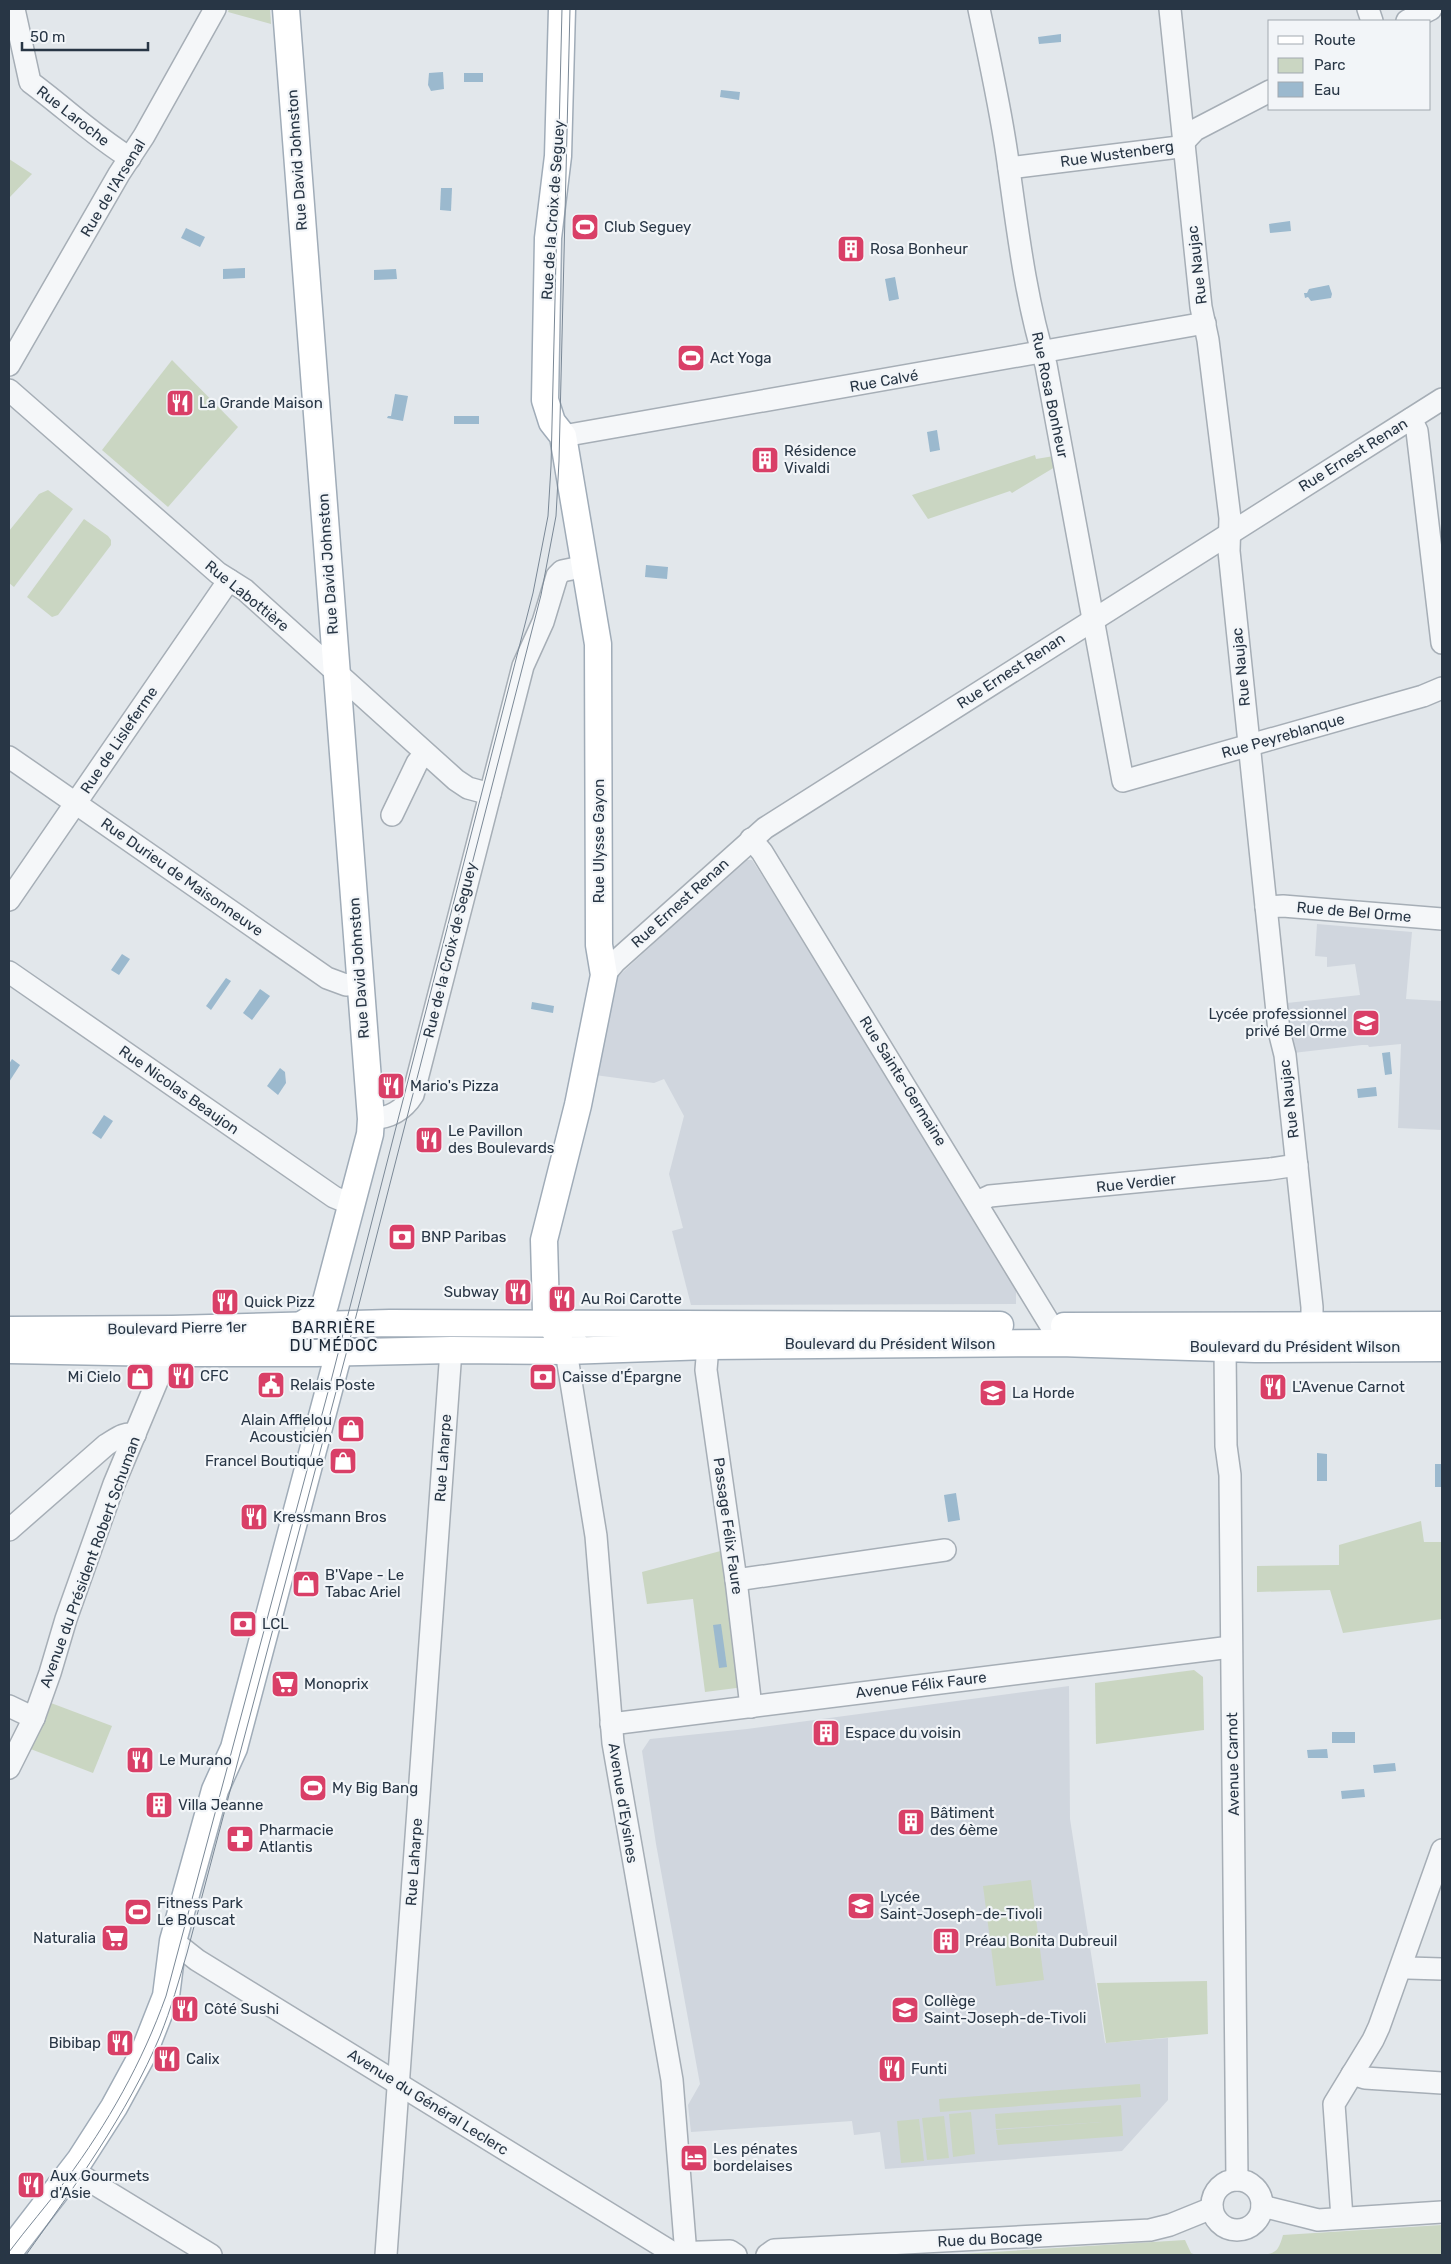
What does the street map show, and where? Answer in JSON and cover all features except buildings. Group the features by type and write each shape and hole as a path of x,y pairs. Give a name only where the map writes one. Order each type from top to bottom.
{"main road":[{"name":"Rue David Johnston","path":"286,9 371,1119"},
{"name":"Rue de la Croix de Seguey","path":"562,9 558,156 548,238 545,400 552,422 563,436"},
{"name":"Rue Ulysse Gayon","path":"511,1323 526,1309 578,1105 604,975 599,944 598,644 563,436"},
{"path":"203,1352 282,1337 304,1325 317,1315 325,1305 370,1134 371,1119"},
{"name":"Rue Ulysse Gayon","path":"544,1240 546,1312 550,1324 566,1351"},
{"path":"325,1305 338,1320 346,1324"},
{"path":"9,2252 64,2182 114,2108 144,2052 166,1996 173,1941 214,1790 234,1748 339,1352 383,1338 470,1336 496,1331 511,1323"},
{"name":"Boulevard du Président Wilson","path":"346,1324 1210,1326 1264,1324 1312,1326 1442,1342"},
{"name":"Boulevard Pierre 1er","path":"9,1330 346,1324"},
{"name":"Boulevard du Président Wilson","path":"339,1352 451,1350 566,1351 708,1346 1059,1343 1225,1349 1442,1342"},
{"name":"Boulevard Pierre 1er","path":"9,1350 163,1354 203,1352 339,1352"}],"street":[{"name":"Rue Laroche","path":"14,9 30,82 65,108 80,124 130,158"},
{"name":"Rue de l'Arsenal","path":"9,365 16,338 130,158 215,9"},
{"name":"Rue Rosa Bonheur","path":"979,9 1009,168 1013,208 1046,365 1123,781"},
{"name":"Rue Naujac","path":"1170,9 1205,323 1230,518 1229,551 1248,746 1280,1042 1285,1055 1312,1307 1312,1326"},
{"path":"1409,20 1431,9"},
{"name":"Rue Wustenberg","path":"1009,168 1179,147 1195,130 1268,92"},
{"name":"Rue Calvé","path":"563,436 1205,323"},
{"name":"Rue Labottière","path":"9,390 218,573 245,590 456,780 468,788 490,794"},
{"name":"Rue Ernest Renan","path":"604,975 615,962 751,839 772,824 1442,399"},
{"path":"1410,419 1417,432 1442,643"},
{"name":"Rue de la Croix de Seguey","path":"371,1119 381,1119 394,1113 407,1104 413,1095 523,666 543,622 557,576 562,571 586,566"},
{"name":"Rue de Lisleferme","path":"9,900 229,580"},
{"name":"Rue Peyreblanque","path":"1123,781 1423,696 1442,688"},
{"path":"392,815 417,763 425,753"},
{"name":"Rue Durieu de Maisonneuve","path":"9,756 327,978 346,985 361,984"},
{"name":"Rue Sainte-Germaine","path":"751,839 762,852 1052,1326"},
{"name":"Rue de Bel Orme","path":"1266,907 1283,906 1442,920"},
{"name":"Rue Nicolas Beaujon","path":"9,972 334,1197 351,1204"},
{"name":"Rue Verdier","path":"976,1202 990,1196 1270,1170 1297,1165"},
{"path":"566,1351 581,1342 596,1338 671,1336 746,1326"},
{"path":"1210,1326 1225,1349"},
{"path":"142,1329 159,1344 163,1354"},
{"name":"Passage Félix Faure","path":"708,1346 706,1370 736,1580 751,1707"},
{"name":"Avenue Carnot","path":"1225,1349 1226,1446 1230,1475 1238,2180"},
{"name":"Rue Laharpe","path":"386,2255 451,1350"},
{"name":"Avenue d'Eysines","path":"566,1351 596,1536 612,1724 635,1878 672,2080 686,2254"},
{"name":"Avenue du Président Robert Schuman","path":"9,1768 34,1718 72,1601 114,1484 163,1367 163,1354"},
{"path":"9,1530 106,1445 121,1436 130,1433 135,1435"},
{"path":"736,1580 945,1550"},
{"name":"Avenue Félix Faure","path":"612,1724 1231,1647"},
{"path":"9,1706 34,1718"},
{"path":"1342,2218 1334,2104 1373,2040 1402,1966 1435,1891 1442,1850"},
{"name":"Avenue du Général Leclerc","path":"173,1941 197,1960 673,2253 686,2254"},
{"path":"1402,1966 1408,1968 1442,1969"},
{"path":"1352,2074 1365,2078 1442,2083"},
{"path":"64,2182 85,2178 210,2255"},
{"path":"1238,2180 1252,2185 1261,2198 1262,2206 1257,2220 1251,2226 1237,2230 1223,2226 1214,2215 1212,2200 1222,2185 1238,2180"},
{"path":"1262,2206 1318,2220 1442,2212"},
{"name":"Rue du Bocage","path":"766,2255 774,2250 1150,2230 1170,2225 1212,2208"},
{"path":"686,2254 730,2251 736,2255"}],"shaded area":[{"path":"744,860 752,860 769,886 1016,1289 1016,1304 691,1305 672,1231 683,1228 669,1174 684,1116 664,1079 654,1083 595,1075 612,982"},
{"name":"Lycée professionnel privé Bel Orme","path":"1317,924 1412,932 1406,999 1442,1001 1442,1130 1398,1128 1401,1044 1369,1047 1368,1045 1362,1045 1293,1053 1287,1003 1360,995 1355,964 1327,967 1327,957 1315,956"},
{"path":"1069,1686 1070,1819 1105,2043 1168,2038 1168,2100 1122,2151 885,2169 880,2132 854,2135 852,2121 691,2132 688,2105 700,2084 656,1844 642,1751 650,1739 747,1729"}],"green space":[{"path":"229,9 270,9 271,24 228,12"},
{"path":"9,159 32,174 9,198"},
{"path":"172,360 238,427 168,507 102,450"},
{"path":"1035,455 1036,459 1054,456 1055,467 1012,493 1010,491 928,519 912,495"},
{"path":"48,490 73,509 14,587 9,583 9,531 39,494"},
{"path":"84,519 108,536 111,540 111,545 58,615 52,617 27,597"},
{"path":"1421,1521 1424,1542 1442,1542 1442,1619 1343,1633 1330,1590 1257,1592 1257,1566 1339,1565 1339,1545"},
{"path":"728,1549 744,1687 705,1692 693,1599 647,1604 642,1572"},
{"path":"1194,1670 1203,1677 1204,1730 1096,1744 1095,1683"},
{"path":"51,1703 112,1726 93,1773 28,1748"},
{"path":"1031,1880 1044,1980 996,1986 983,1886"},
{"path":"1207,1981 1208,2034 1106,2043 1097,1983"},
{"path":"1140,2084 1141,2097 940,2112 939,2099"},
{"path":"1121,2105 1123,2136 998,2145 996,2130 1102,2122 996,2129 995,2114"},
{"path":"971,2112 975,2154 953,2157 949,2114"},
{"path":"944,2116 949,2158 927,2160 922,2118"},
{"path":"919,2119 924,2161 901,2163 897,2121"},
{"path":"1442,2225 1442,2255 1257,2255 1275,2251 1283,2235"},
{"path":"1185,2240 1191,2253 1196,2255 945,2255"}],"water":[{"path":"1061,34 1061,42 1039,44 1038,37"},
{"path":"443,72 444,89 431,91 428,85 429,73"},
{"path":"464,73 483,73 483,82 464,82"},
{"path":"721,90 740,92 739,100 720,97"},
{"path":"441,188 452,188 451,211 440,210"},
{"path":"1290,221 1291,231 1270,233 1269,224"},
{"path":"186,228 205,237 200,247 181,238"},
{"path":"245,268 245,278 223,279 223,269"},
{"path":"396,269 397,279 374,280 374,270"},
{"path":"895,277 899,299 889,301 885,279"},
{"path":"1329,285 1332,294 1331,298 1311,301 1308,297 1305,298 1304,293 1307,293 1309,289"},
{"path":"395,394 408,396 403,421 387,418 391,416"},
{"path":"454,416 479,416 479,424 454,424"},
{"path":"937,430 940,450 930,452 927,432"},
{"path":"646,565 668,567 667,579 645,577"},
{"path":"122,954 130,959 119,975 111,970"},
{"path":"226,978 231,981 211,1010 206,1006"},
{"path":"260,989 270,996 252,1020 243,1013"},
{"path":"532,1002 554,1006 553,1013 531,1009"},
{"path":"1390,1052 1392,1074 1385,1075 1382,1053"},
{"path":"12,1059 20,1065 9,1082 9,1064"},
{"path":"280,1068 285,1072 286,1083 278,1095 267,1086"},
{"path":"1376,1087 1377,1096 1358,1098 1357,1089"},
{"path":"104,1115 113,1121 101,1139 92,1133"},
{"path":"1317,1453 1327,1454 1327,1481 1317,1481"},
{"path":"1435,1464 1442,1464 1442,1487 1435,1487"},
{"path":"956,1493 960,1520 948,1522 944,1495"},
{"path":"721,1624 727,1667 719,1668 713,1625"},
{"path":"1332,1732 1355,1732 1355,1743 1332,1743"},
{"path":"1327,1749 1328,1758 1308,1758 1307,1750"},
{"path":"1395,1763 1396,1771 1374,1773 1373,1765"},
{"path":"1364,1789 1365,1797 1342,1799 1341,1791"}],"tram line":[{"path":"9,2252 66,2180 96,2137 135,2069 166,1996 332,1377 533,593 548,516 551,466 562,9"},
{"path":"26,2255 63,2203 116,2121 147,2065 175,1995 354,1324 541,595 556,516 559,461 570,9"}],"place":[{"name":"Club Seguey","path":"585,227"},
{"name":"Rosa Bonheur","path":"851,249"},
{"name":"Act Yoga","path":"691,358"},
{"name":"La Grande Maison","path":"180,403"},
{"name":"Résidence Vivaldi","path":"765,460"},
{"name":"Lycée professionnel privé Bel Orme","path":"1366,1023"},
{"name":"Mario's Pizza","path":"391,1086"},
{"name":"Le Pavillon des Boulevards","path":"429,1140"},
{"name":"BNP Paribas","path":"402,1237"},
{"name":"Subway","path":"518,1292"},
{"name":"Au Roi Carotte","path":"562,1299"},
{"name":"Quick Pizz","path":"225,1302"},
{"name":"CFC","path":"181,1376"},
{"name":"Mi Cielo","path":"140,1377"},
{"name":"Caisse d'Épargne","path":"543,1377"},
{"name":"Relais Poste","path":"271,1385"},
{"name":"L'Avenue Carnot","path":"1273,1387"},
{"name":"La Horde","path":"993,1393"},
{"name":"Alain Afflelou Acousticien","path":"351,1429"},
{"name":"Francel Boutique","path":"343,1461"},
{"name":"Kressmann Bros","path":"254,1517"},
{"name":"B'Vape - Le Tabac Ariel","path":"306,1584"},
{"name":"LCL","path":"243,1624"},
{"name":"Monoprix","path":"285,1684"},
{"name":"Espace du voisin","path":"826,1733"},
{"name":"Le Murano","path":"140,1760"},
{"name":"My Big Bang","path":"313,1788"},
{"name":"Villa Jeanne","path":"159,1805"},
{"name":"Bâtiment des 6ème","path":"911,1822"},
{"name":"Pharmacie Atlantis","path":"240,1839"},
{"name":"Lycée Saint-Joseph-de-Tivoli","path":"861,1906"},
{"name":"Fitness Park Le Bouscat","path":"138,1912"},
{"name":"Naturalia","path":"115,1938"},
{"name":"Préau Bonita Dubreuil","path":"946,1941"},
{"name":"Côté Sushi","path":"185,2009"},
{"name":"Collège Saint-Joseph-de-Tivoli","path":"905,2010"},
{"name":"Bibibap","path":"120,2043"},
{"name":"Calix","path":"167,2059"},
{"name":"Funti","path":"892,2069"},
{"name":"Les pénates bordelaises","path":"694,2158"},
{"name":"Aux Gourmets d'Asie","path":"31,2185"}],"district":[{"name":"BARRIÈRE DU MÉDOC","path":"334,1336"}]}
